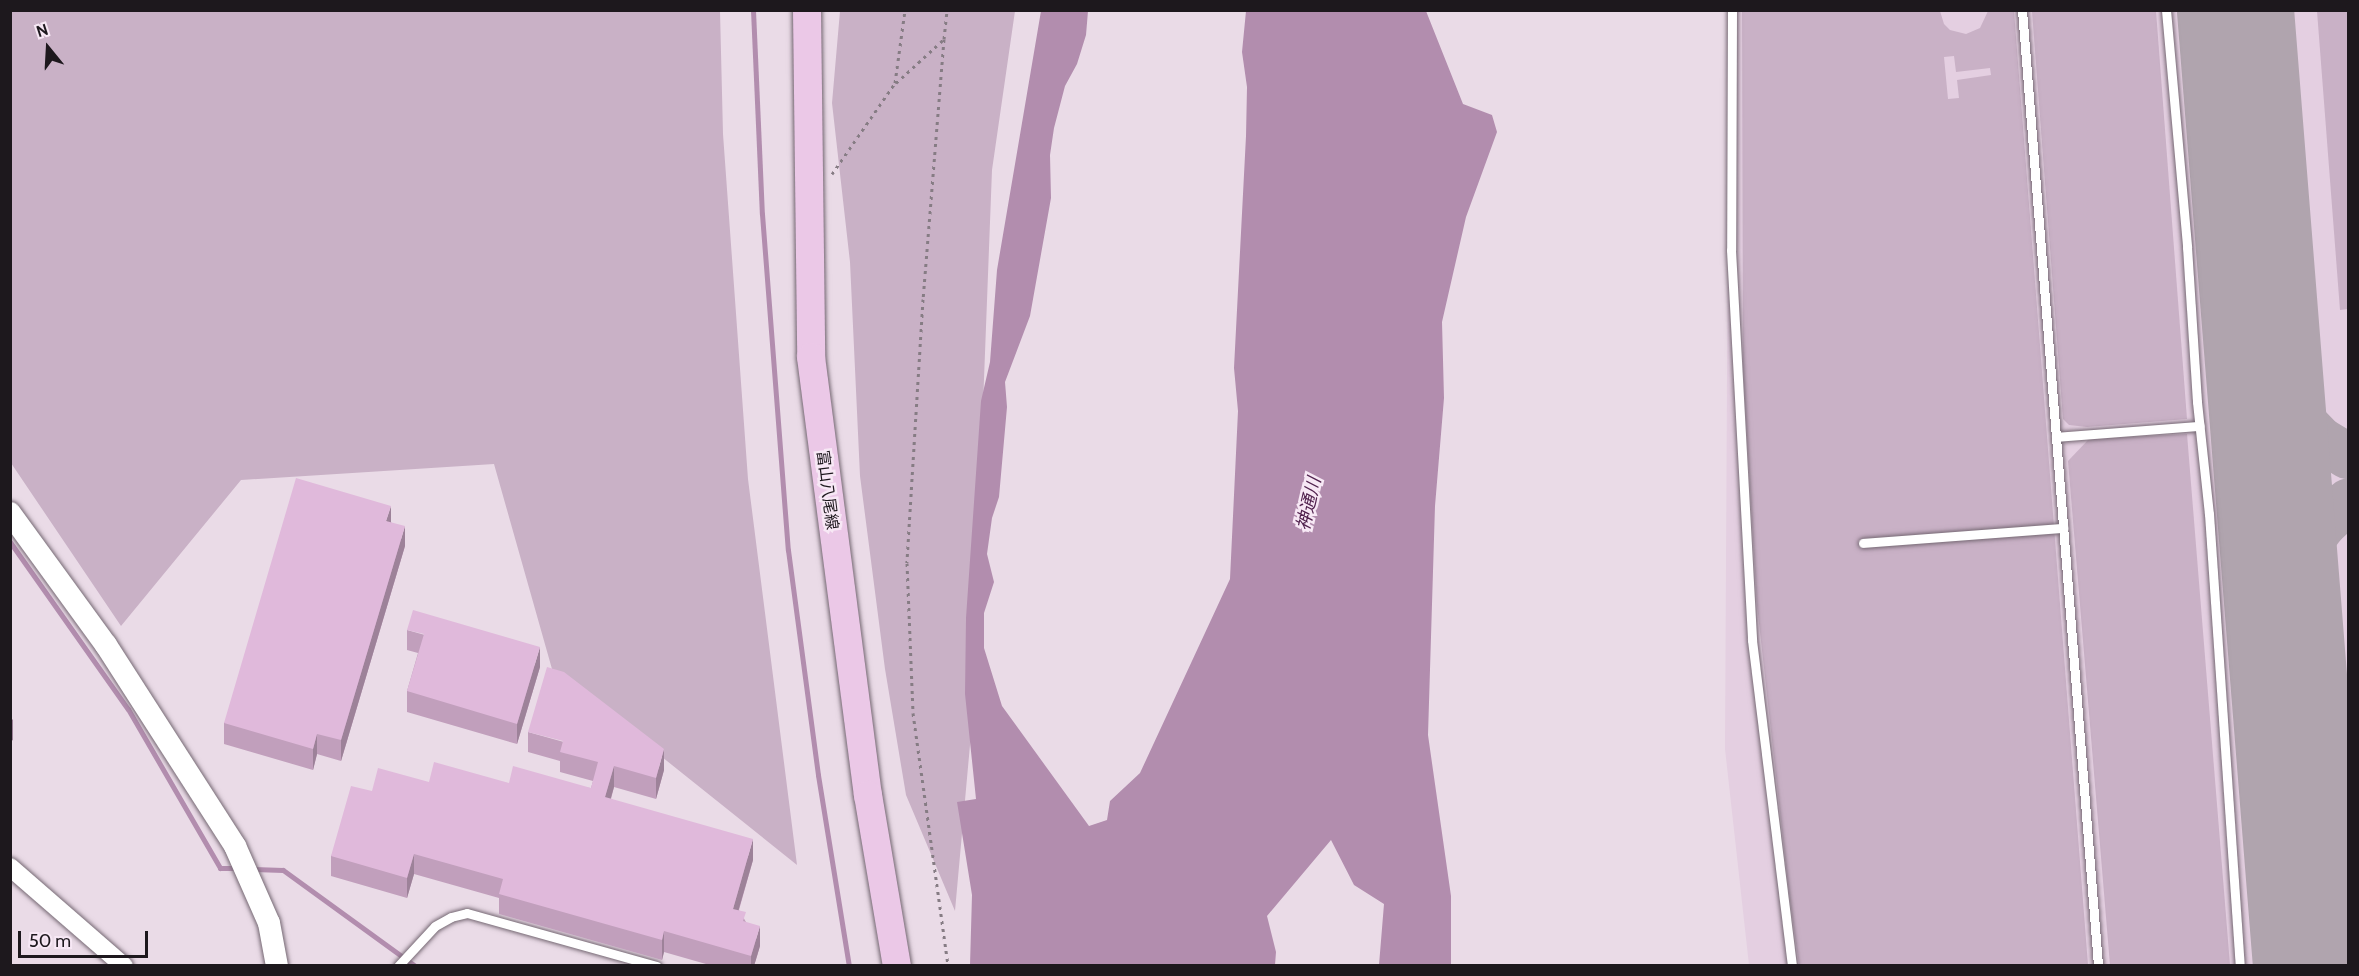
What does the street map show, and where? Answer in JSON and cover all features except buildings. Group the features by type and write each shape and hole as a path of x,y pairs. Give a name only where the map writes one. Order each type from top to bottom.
{"main road":[{"name":"富山八尾線","path":"807,10 807,187 811,357 868,795 897,966"}],"street":[{"path":"12,520 106,645 235,846 269,923 277,966"},
{"path":"10,867 124,966"}],"lane":[{"path":"1732,10 1731,250 1752,640 1792,966"},
{"path":"2022,10 2098,966"},
{"path":"2166,10 2223,704 2240,966"},
{"path":"2056,437 2200,426"},
{"path":"1863,543 2063,528"},
{"path":"398,966 435,926 452,917 467,914 657,966"}],"path":[{"path":"895,83 905,10"},
{"path":"947,10 923,299 907,563 913,713 948,966"},
{"path":"807,187 828,180 895,83 944,39"}],"shaded area":[{"path":"10,11 720,11 723,134 748,479 797,865 552,669 494,464 241,480 121,626 11,463"},
{"path":"840,11 1015,11 992,170 970,745 955,911 906,795 885,669 860,476 850,262 832,103"},
{"path":"1729,11 2348,11 2348,965 1749,965 1725,749"},
{"path":"1742,11 1940,11 1944,24 1950,30 1966,34 1980,28 1988,11 2014,11 2088,965 1799,965 1757,605 1743,368","holes":["1954,56 1956,72 1990,68 1991,75 1957,80 1959,98 1948,99 1944,57"]},
{"path":"2032,11 2156,11 2187,419 2087,427 2069,425 2063,419"},
{"path":"2317,11 2348,11 2348,309 2340,310"},
{"path":"2187,434 2230,965 2110,965 2068,461 2089,439"}],"water":[{"name":"神通川","path":"1041,11 1088,11 1086,35 1077,64 1065,86 1054,128 1050,155 1051,198 1030,316 1005,382 1007,407 999,497 992,518 987,554 994,582 984,613 984,648 1002,706 1089,826 1107,820 1110,801 1140,773 1230,579 1238,411 1234,368 1246,136 1247,87 1242,52 1246,11 1426,11 1463,104 1492,115 1497,132 1466,217 1442,322 1444,398 1435,506 1428,735 1451,896 1451,965 1379,965 1384,904 1354,885 1331,840 1267,916 1276,952 1275,965 970,965 972,895 957,802 976,799 965,694 966,618 981,401 990,362 997,270"}],"waterway":[{"path":"753,10 762,214 788,550 818,775 849,966"},
{"path":"10,542 128,709 220,868 238,868"},
{"path":"253,869 283,870 415,966"}],"taxiway":[{"path":"2260,334 2277,386 2290,408 2321,440 2348,456"},
{"path":"2284,618 2296,571 2308,545 2324,524 2348,502"},
{"path":"2289,691 2307,756 2323,780 2348,804"},
{"path":"2315,966 2319,943 2330,920 2348,894"}],"runway":[{"path":"2235,10 2311,966"}]}
